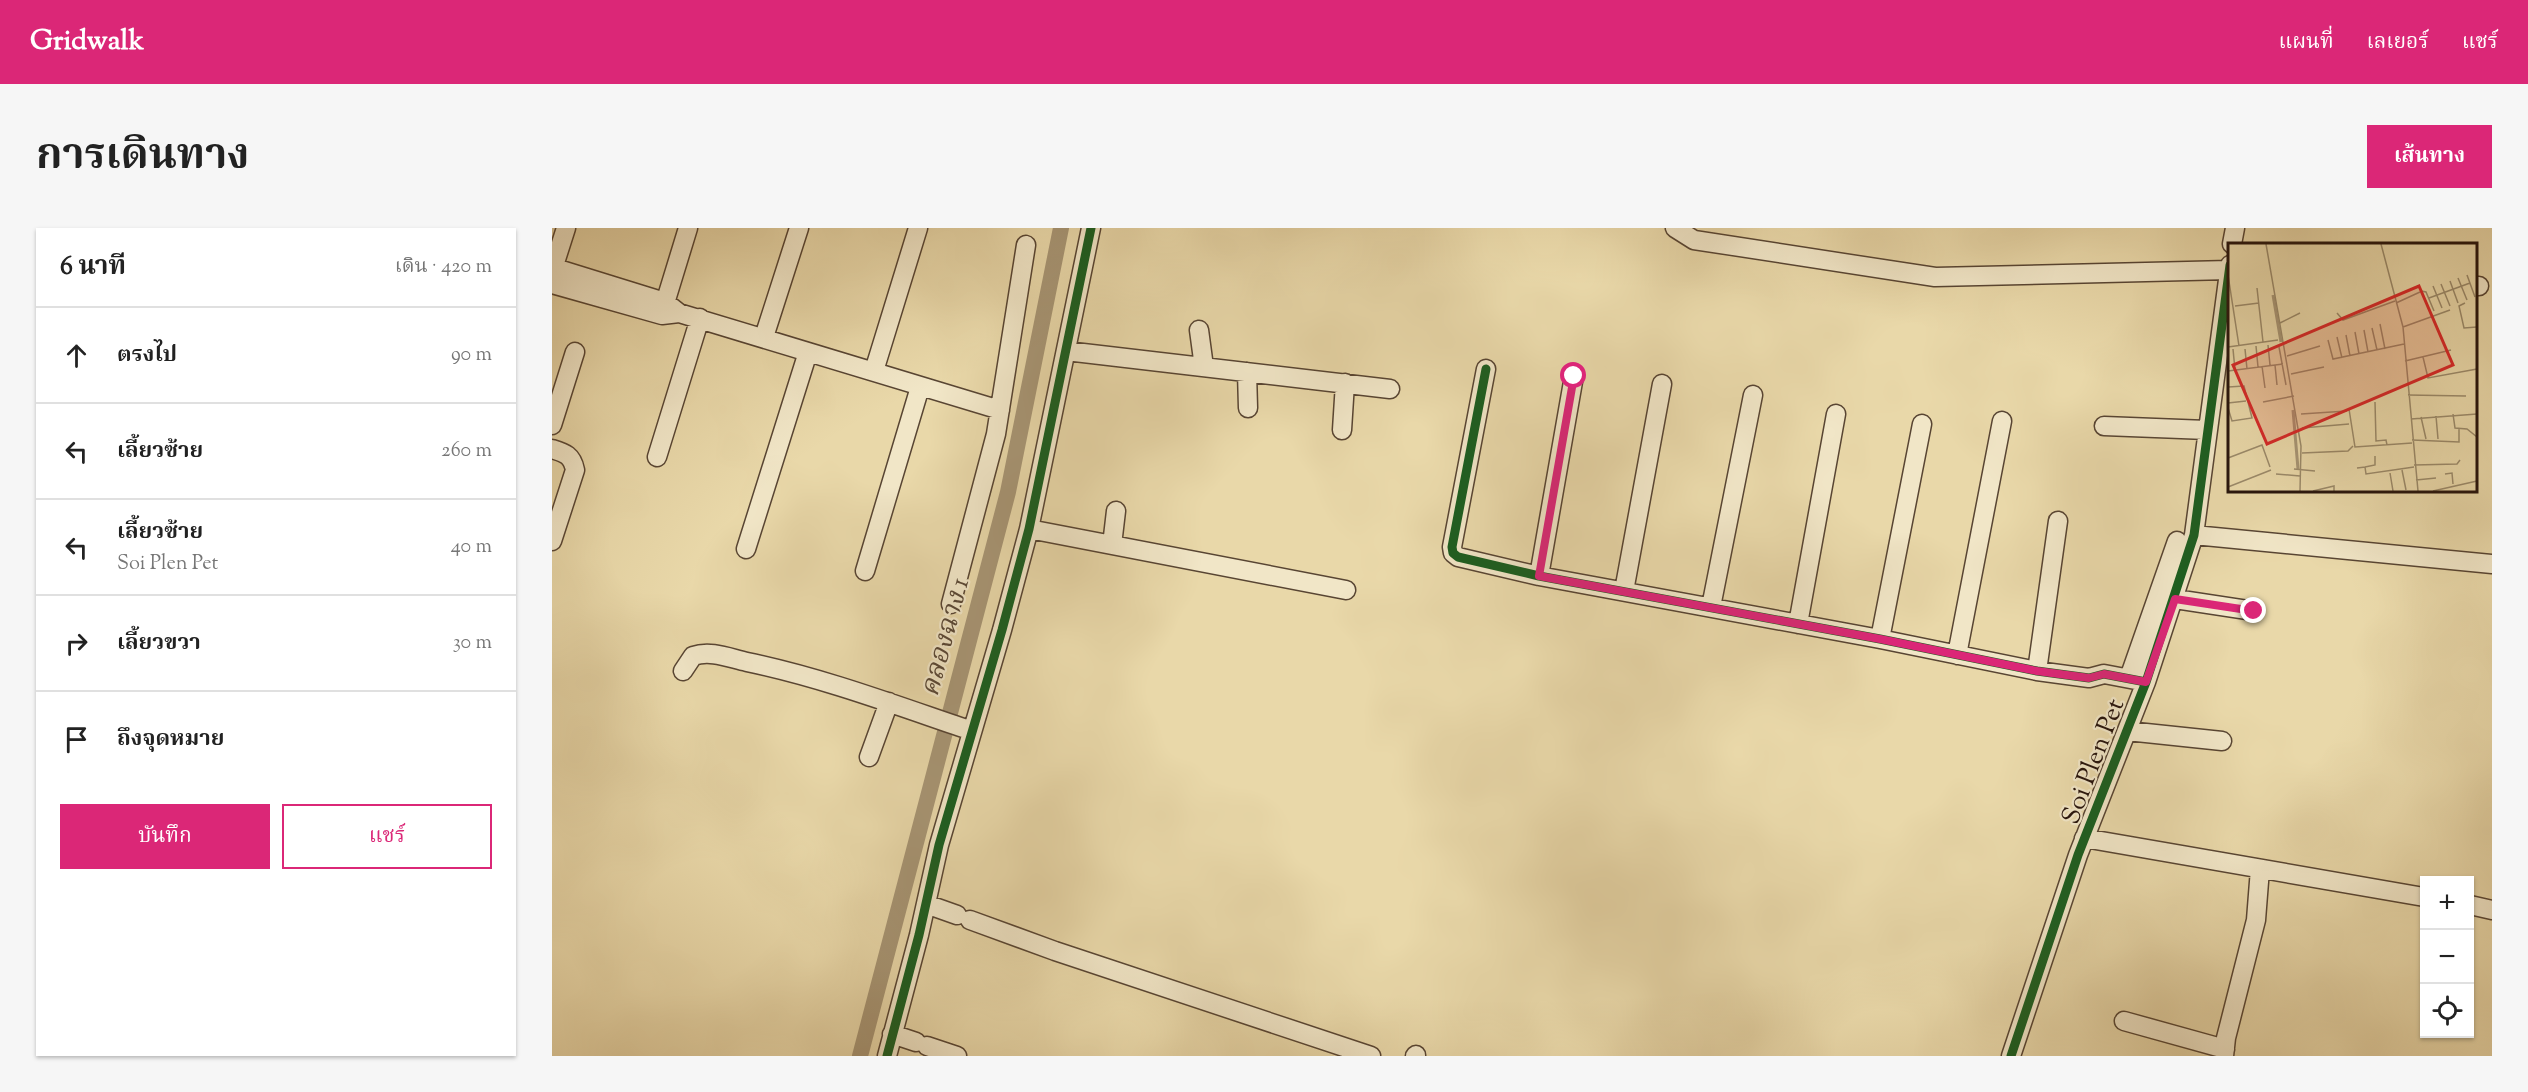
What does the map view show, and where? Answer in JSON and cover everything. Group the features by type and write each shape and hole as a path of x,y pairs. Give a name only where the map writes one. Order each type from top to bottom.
{"street":[{"path":"566,228 552,273 1000,410"},
{"path":"669,310 688,228"},
{"path":"764,337 799,228"},
{"path":"874,371 918,228"},
{"path":"887,1056 969,730 1029,529 1091,228"},
{"path":"1675,228 1694,240 1935,277 2228,270"},
{"path":"2232,243 2235,228"},
{"path":"951,604 971,533 1000,410 1026,245"},
{"name":"Soi Plen Pet","path":"2011,1056 2084,838 2127,731 2139,684 2175,599 2207,430 2227,296"},
{"path":"657,457 700,318"},
{"path":"1199,330 1204,367"},
{"path":"1066,351 1390,389"},
{"path":"552,425 575,352"},
{"path":"746,549 808,352"},
{"path":"1486,369 1466,464 1453,553 1458,557 1539,576 1880,639 2037,671 2089,678 2100,686 2139,684 2186,538 2492,564"},
{"path":"1247,372 1248,408"},
{"path":"1539,576 1574,376"},
{"path":"1342,430 1345,383"},
{"path":"1624,591 1662,384"},
{"path":"865,571 921,387"},
{"path":"1711,607 1753,395"},
{"path":"1798,624 1836,414"},
{"path":"1957,655 2002,422"},
{"path":"1880,639 1922,424"},
{"path":"2104,426 2207,430"},
{"path":"552,449 566,454 573,460 575,470 552,541"},
{"path":"1112,545 1116,511"},
{"path":"2037,671 2058,521"},
{"path":"1029,529 1346,590"},
{"path":"2175,599 2254,611"},
{"path":"683,670 693,656 711,654 776,668 889,702 969,730"},
{"path":"869,757 889,702"},
{"path":"2127,731 2222,741"},
{"path":"2084,838 2420,896"},
{"path":"2124,1021 2224,1053 2256,920 2260,869"},
{"path":"926,904 1055,951 1371,1056"},
{"path":"2474,906 2492,910"},
{"path":"892,1034 957,1056"}],"waterway":[{"name":"คลองฉาง 1","path":"860,1056 1008,492 1061,228"}],"cycle path":[{"path":"887,1056 919,935 939,845 1029,529 1091,228"},
{"path":"2011,1056 2078,855 2146,682 2194,535 2228,280"},
{"path":"1486,369 1452,547 1453,553 1458,557 1539,576 1880,639 2037,671 2089,678 2104,674 2146,682"}],"route":[{"path":"1574,376 1539,576 1880,639 2037,671 2089,678 2104,674 2146,682 2175,599 2254,611"}]}
